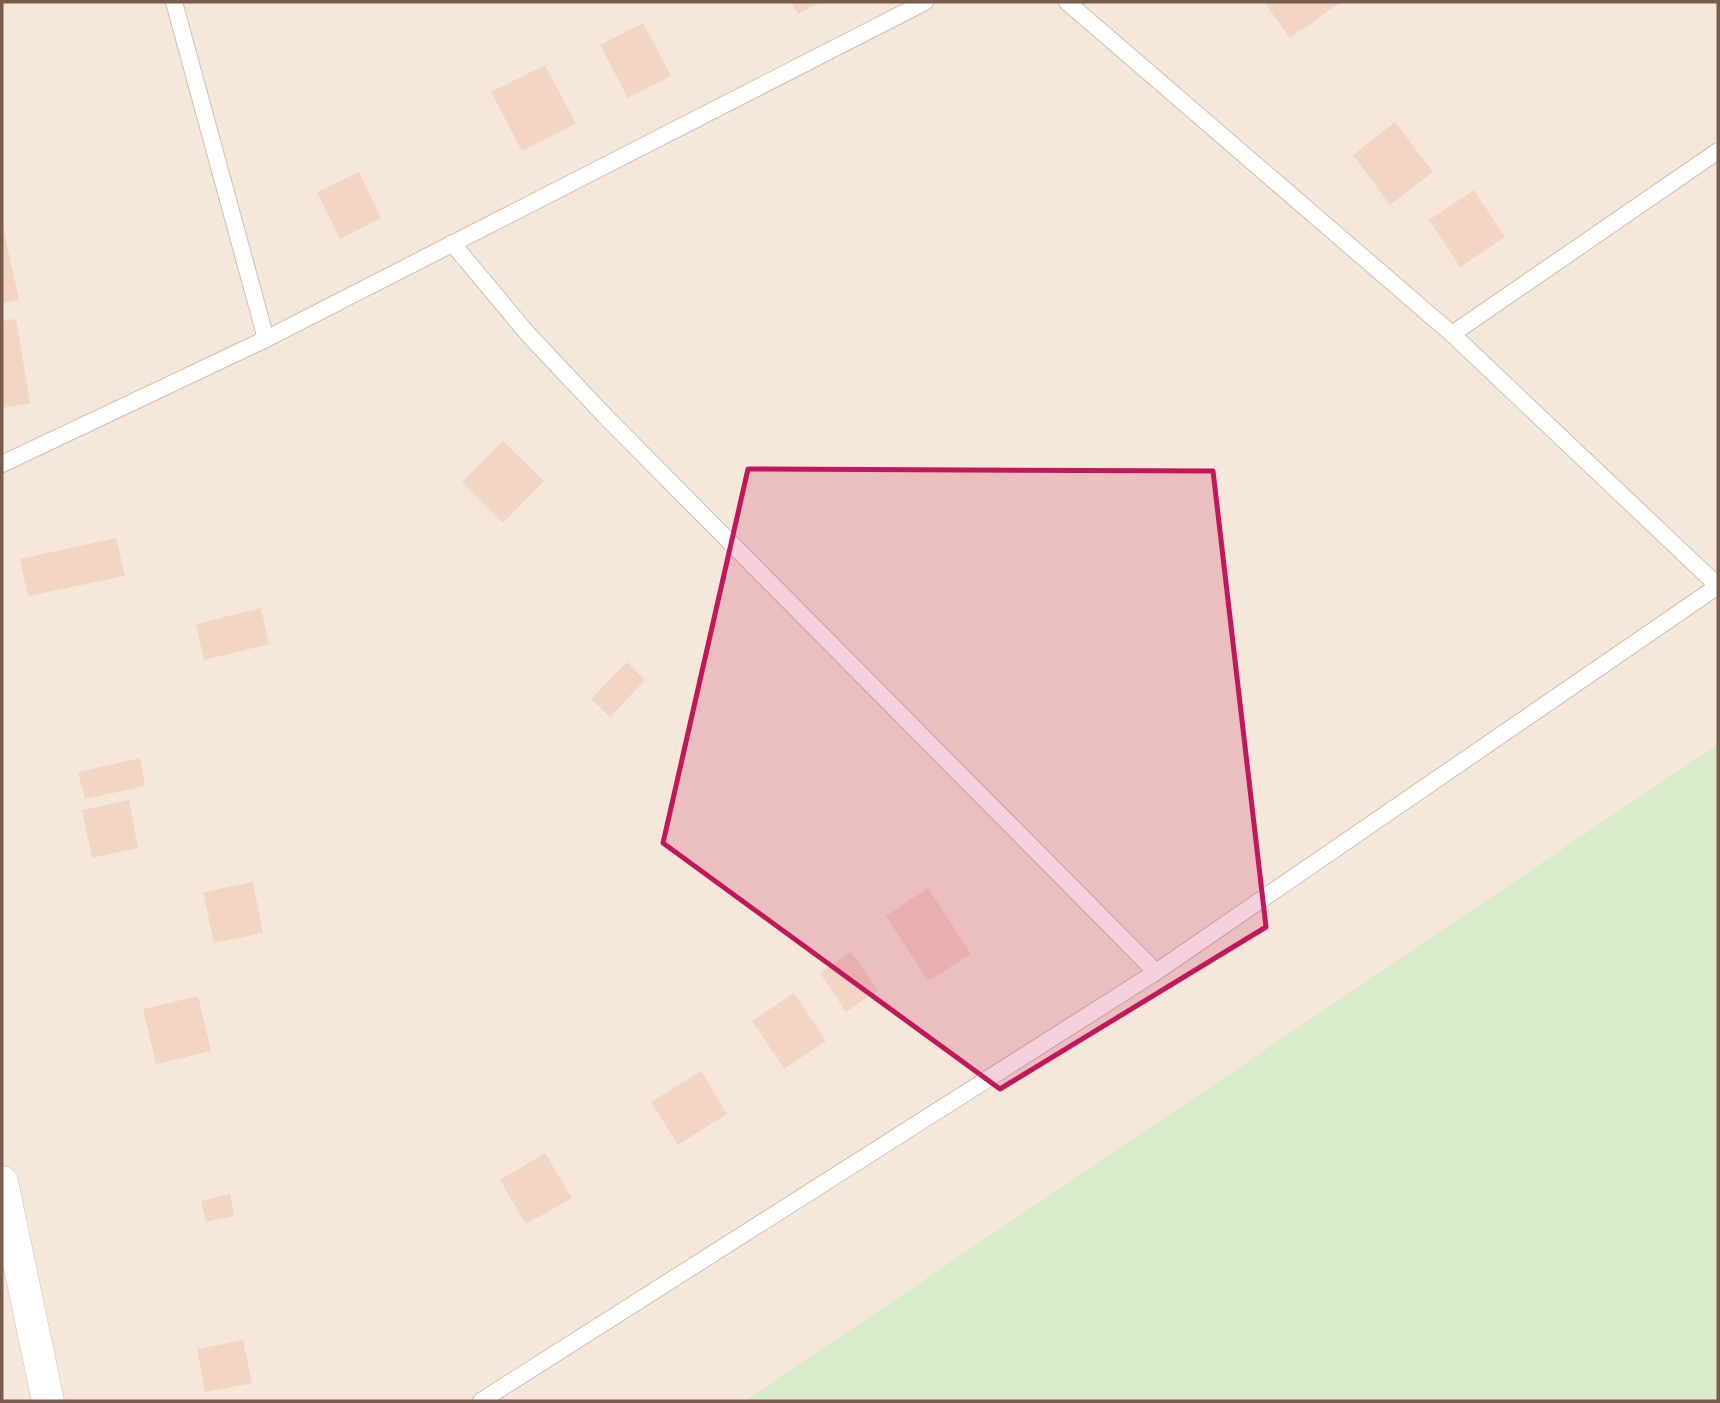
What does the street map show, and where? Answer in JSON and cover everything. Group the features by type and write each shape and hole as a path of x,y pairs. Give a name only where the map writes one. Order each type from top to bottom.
{"street":[{"path":"2,1182 48,1401"}],"lane":[{"path":"174,2 266,339"},
{"path":"2,464 266,339 925,2"},
{"path":"481,1401 1156,972 1718,586 1452,334 1067,2"},
{"path":"1452,334 1718,151"},
{"path":"452,243 527,333 605,416 1156,972"}],"highlighted area":[{"path":"748,469 1213,471 1266,927 1000,1089 663,843"}],"shaded area":[{"path":"2,2 1718,2 1718,1401 2,1401"}],"green space":[{"path":"1718,744 1718,1401 745,1401"}],"building":[{"path":"791,2 820,2 798,14"},
{"path":"1264,2 1341,2 1290,38"},
{"path":"643,23 671,76 628,98 600,45"},
{"path":"545,65 576,124 522,151 491,92"},
{"path":"1395,122 1433,172 1390,205 1353,155"},
{"path":"359,172 381,218 340,239 317,192"},
{"path":"1474,190 1505,237 1460,267 1429,220"},
{"path":"2,222 19,300 2,304"},
{"path":"16,319 30,403 2,408 2,321"},
{"path":"503,441 544,481 503,523 462,482"},
{"path":"116,538 125,576 28,596 20,559"},
{"path":"261,608 269,644 204,660 196,624"},
{"path":"627,662 645,680 610,717 591,699"},
{"path":"140,758 145,786 85,799 78,772"},
{"path":"129,800 138,848 92,858 82,810"},
{"path":"253,882 263,933 214,943 203,892"},
{"path":"928,888 971,954 928,981 886,916"},
{"path":"851,952 878,990 846,1012 820,973"},
{"path":"794,993 826,1041 784,1069 752,1021"},
{"path":"198,996 211,1051 156,1064 143,1009"},
{"path":"701,1071 727,1114 678,1145 651,1102"},
{"path":"545,1153 572,1198 526,1224 500,1180"},
{"path":"230,1194 234,1216 206,1222 201,1201"},
{"path":"243,1340 252,1383 205,1392 197,1349"}]}
